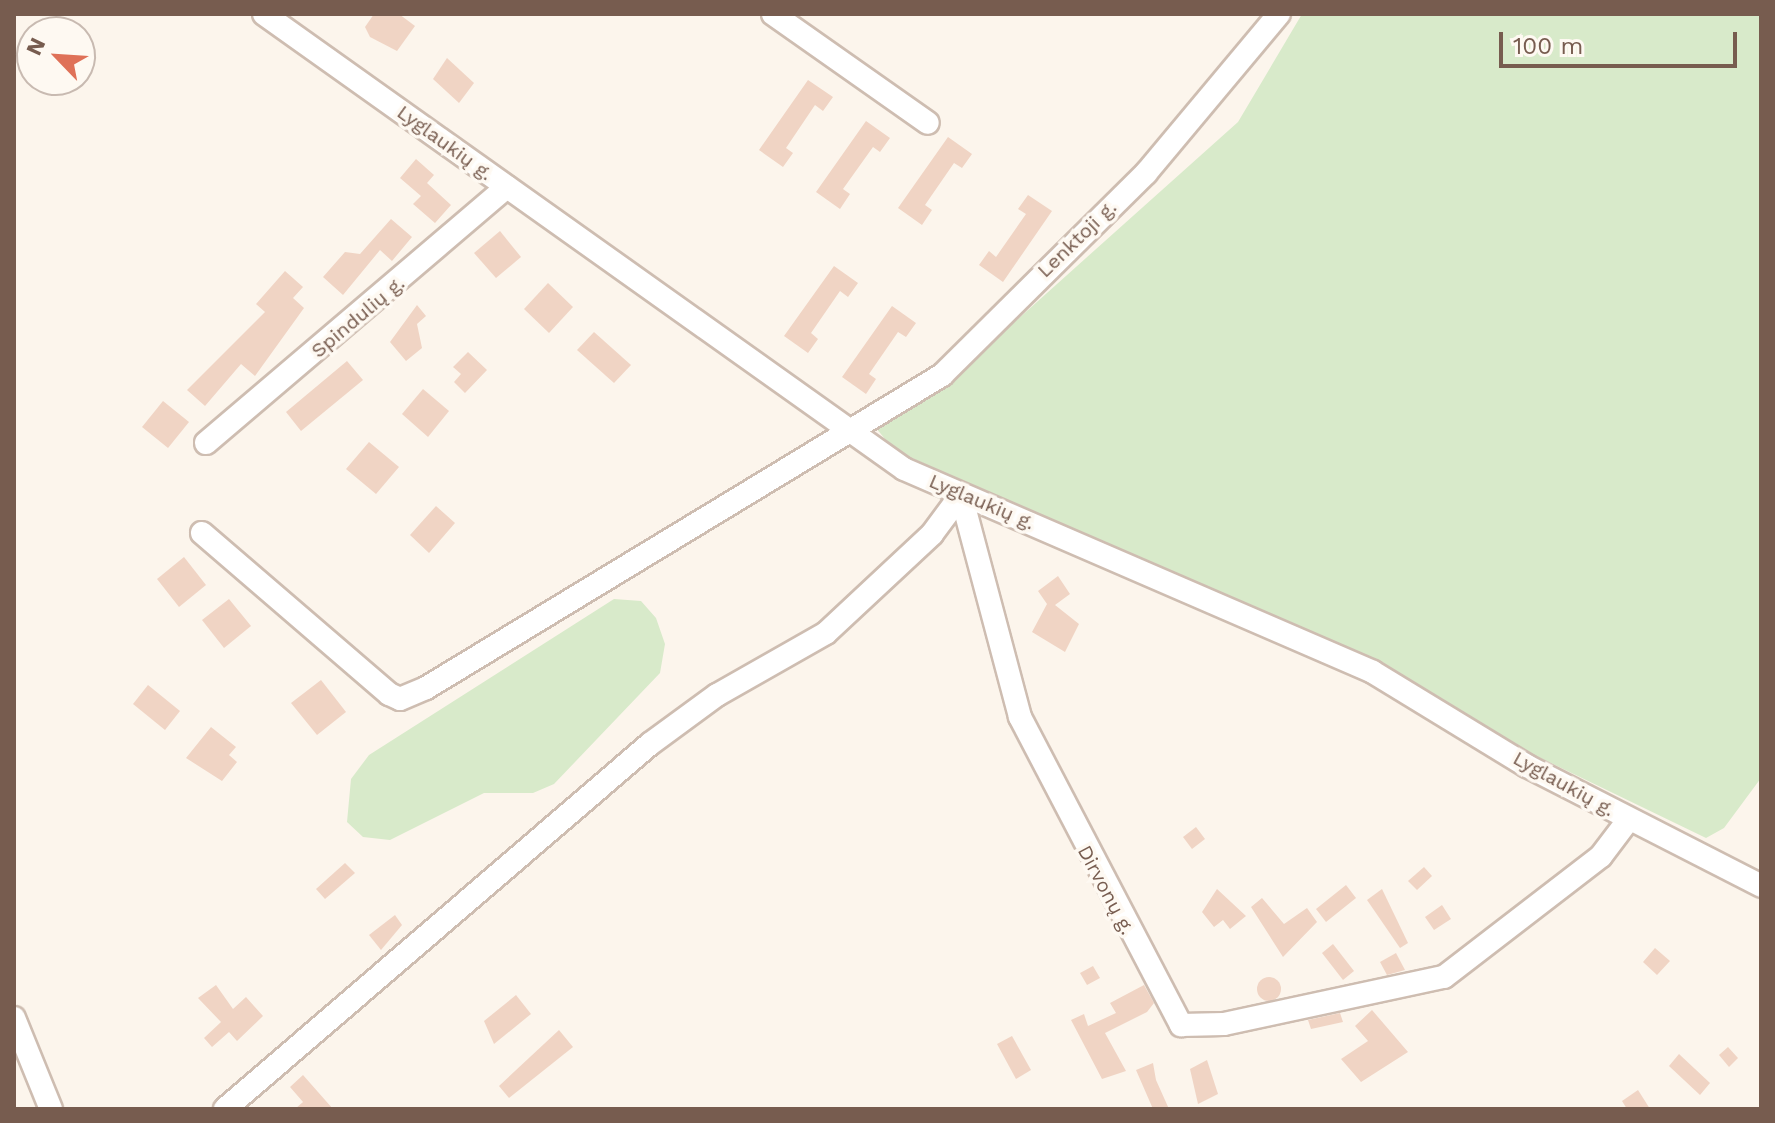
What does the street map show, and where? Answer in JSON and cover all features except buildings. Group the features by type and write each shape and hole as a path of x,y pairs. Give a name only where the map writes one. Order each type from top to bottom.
{"street":[{"name":"Lyglaukių g.","path":"264,14 846,432 961,495 1373,672 1629,819 1761,886"},
{"path":"773,14 928,123"},
{"name":"Lenktoji g.","path":"202,533 400,699 942,375 1146,173 1279,14"},
{"name":"Spindulių g.","path":"206,443 507,187"},
{"path":"225,1109 650,744 717,695 826,633 932,534 961,495"},
{"name":"Dirvonų g.","path":"961,495 1020,717 1174,1019 1193,1028 1224,1024 1444,977 1601,856 1629,819"},
{"path":"14,1018 51,1109"}],"green space":[{"path":"1302,14 1761,14 1761,778 1724,828 1706,838 1522,749 1418,686 894,450 876,428 934,394 1238,122"},
{"path":"614,599 641,601 656,618 665,644 660,673 554,784 533,793 484,793 390,840 363,837 347,822 351,779 369,755"}]}
